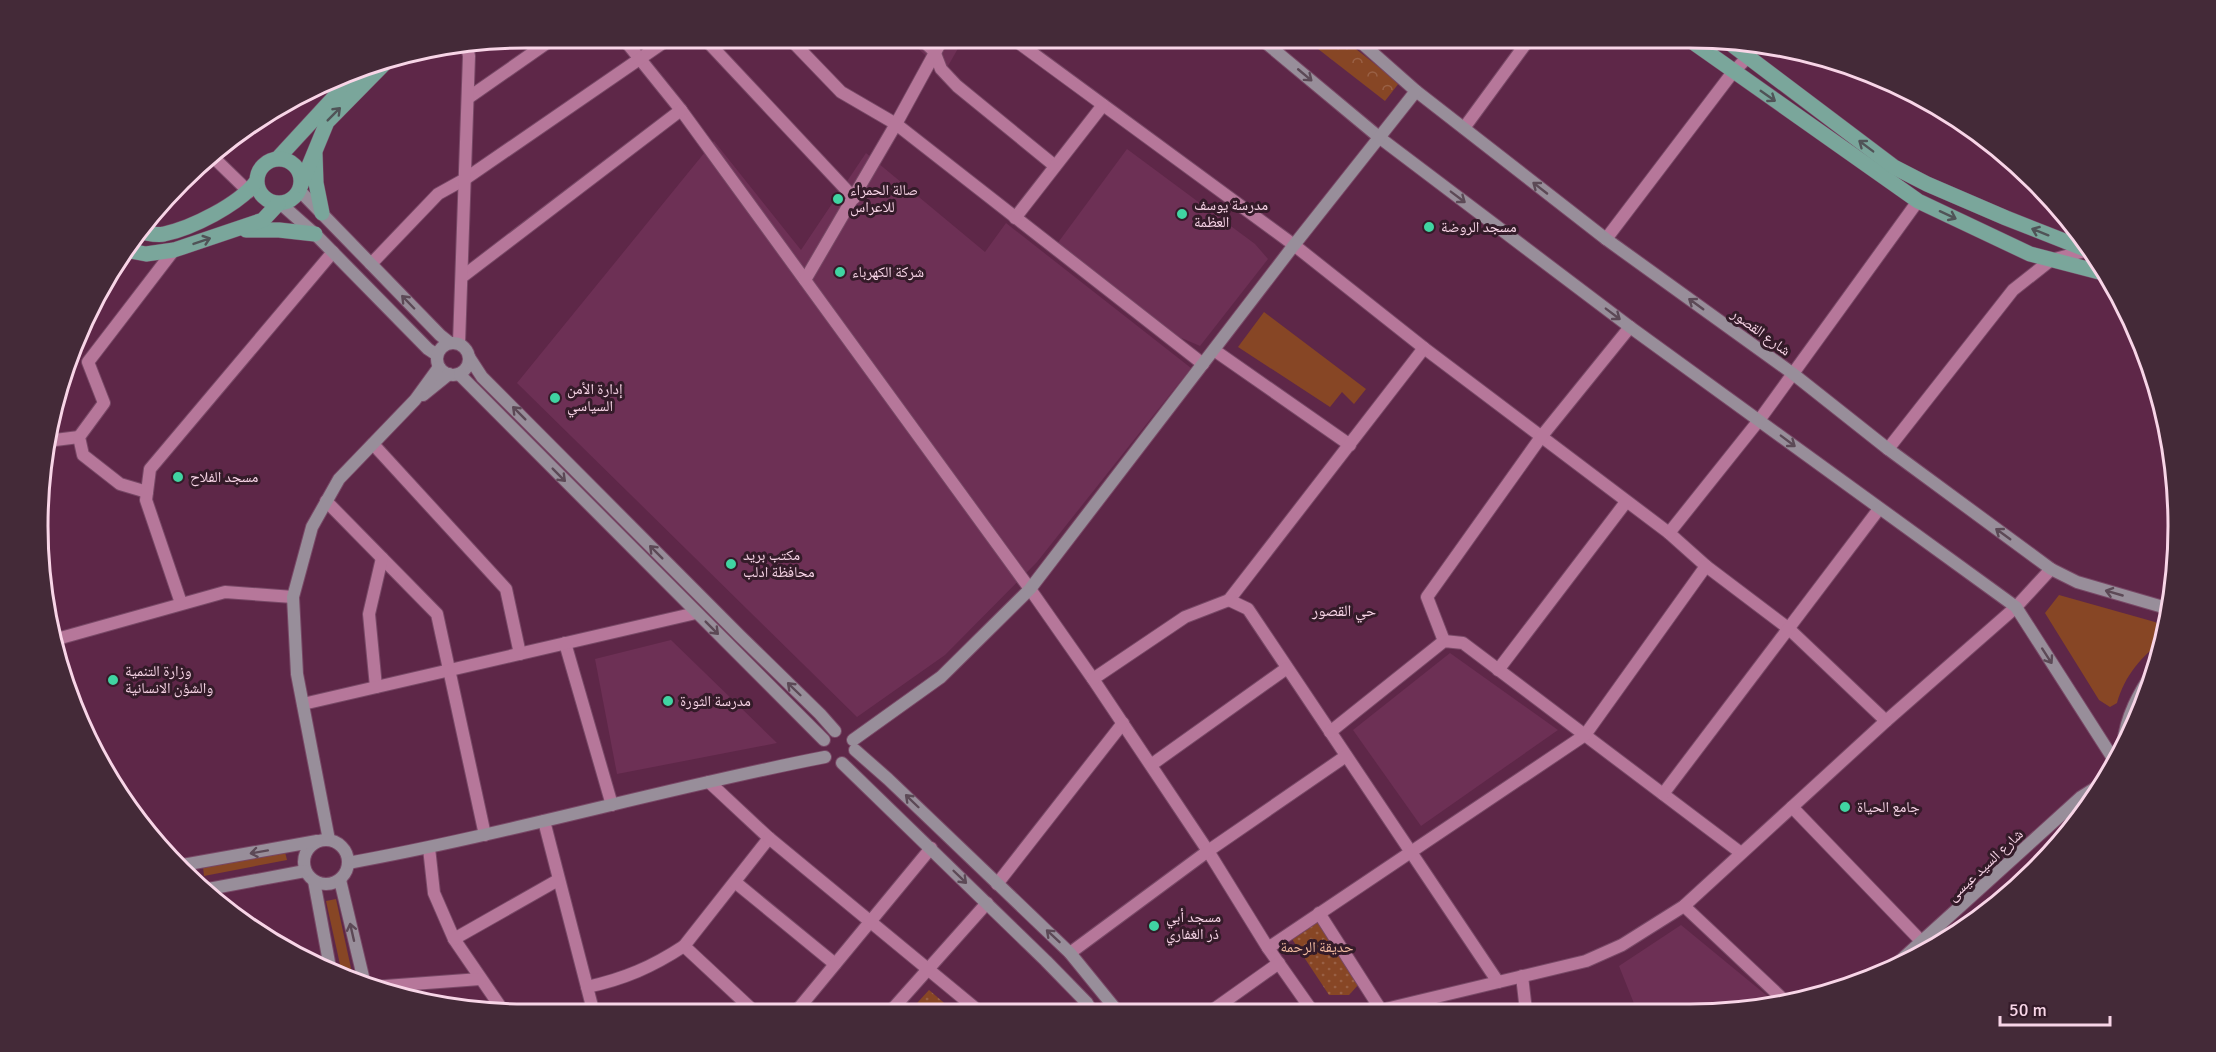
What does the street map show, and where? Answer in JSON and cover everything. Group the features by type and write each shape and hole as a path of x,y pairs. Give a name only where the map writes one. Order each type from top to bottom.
{"main road":[{"path":"1701,48 1918,201 2030,254 2094,271"},
{"path":"1755,52 1894,167 1927,184 2077,247"},
{"path":"135,252 146,254 174,250 234,230 262,220 280,204 292,199 300,188 327,122 377,72"},
{"path":"149,233 162,235 211,217 253,187 261,168 267,162 278,158 347,83"},
{"path":"315,147 316,183 322,213"},
{"path":"278,158 290,162 297,168 300,188"},
{"path":"253,187 272,203 280,204"},
{"path":"234,230 279,230 315,234"}],"street":[{"path":"468,98 540,48"},
{"path":"631,48 681,110 1030,589 1123,723 1208,851 1268,948 1307,1004"},
{"path":"371,264 438,194 465,179 654,48"},
{"path":"713,48 854,198"},
{"path":"799,48 841,92 896,124 1203,364"},
{"path":"931,48 941,69 957,86 1055,166"},
{"path":"805,280 896,124 936,48"},
{"path":"1026,48 1294,245 1424,348 1669,533 1707,566 1788,628 1886,721"},
{"path":"1272,48 1380,138 1630,327 1760,419 1879,509 2016,607 2110,754"},
{"name":"شارع القصور","path":"1371,48 1416,91 1606,239 1792,373 1888,449 2050,569 2077,582 2161,606"},
{"path":"1464,128 1523,48"},
{"path":"455,343 462,277 468,52"},
{"path":"1606,239 1750,52"},
{"path":"835,731 824,740 823,752 825,757 836,764 849,760 854,745 941,677 1030,589 1294,245 1416,91"},
{"path":"1015,218 1103,105"},
{"path":"462,277 681,110"},
{"path":"218,161 253,187"},
{"path":"300,188 440,335 464,346 482,377 835,731 846,733 854,745 888,779 1070,953 1111,1004"},
{"path":"1669,533 1760,419 1918,201"},
{"path":"280,204 315,234 446,367 824,740"},
{"path":"56,440 79,436 104,403 88,362 174,250"},
{"path":"181,603 146,500 150,470 333,252"},
{"path":"1888,449 2013,290 2051,260 2082,254"},
{"path":"1444,641 1427,597 1541,437 1630,327"},
{"path":"446,367 441,348 455,343"},
{"path":"1093,679 1185,617 1229,600 1424,348"},
{"path":"1214,350 1350,445"},
{"path":"323,841 297,674 293,597 312,526 339,479 446,367 467,367 469,357"},
{"path":"79,436 83,455 120,484 147,492"},
{"path":"372,444 506,589 520,654"},
{"path":"326,501 437,614 485,835"},
{"path":"1498,670 1626,502"},
{"path":"1663,794 1879,509"},
{"path":"376,687 369,614 382,558"},
{"path":"1268,948 1585,735 1707,566"},
{"path":"1406,1004 1586,961 1622,945 1684,906 1886,721 2016,607 2050,569"},
{"path":"61,638 225,592 293,597"},
{"path":"1229,600 1248,609 1498,982"},
{"path":"303,704 696,613"},
{"path":"1330,732 1444,641 1463,643 1741,853"},
{"path":"565,643 612,805"},
{"path":"1151,765 1287,668"},
{"path":"997,884 1123,723"},
{"path":"1070,953 1208,851 1346,756"},
{"path":"348,863 429,848 825,757"},
{"path":"842,763 987,903 1086,1004"},
{"path":"709,782 769,838 971,1004"},
{"name":"شارع السيد عيسى","path":"1917,947 2086,793"},
{"path":"1792,807 1922,942"},
{"path":"544,821 591,1004"},
{"path":"587,987 618,981 659,962 684,946 769,838"},
{"path":"188,864 323,841 335,842 345,851 347,869 340,880 327,885 314,881 305,871 304,857 307,851 323,841"},
{"path":"429,848 434,893 454,939 498,1003"},
{"path":"802,1004 931,848"},
{"path":"214,888 305,871"},
{"path":"340,880 363,975"},
{"path":"454,939 558,880"},
{"path":"314,881 329,961"},
{"path":"735,882 835,964"},
{"path":"897,1004 987,903"},
{"path":"1684,906 1779,996"},
{"path":"1319,913 1373,1004"},
{"path":"684,946 746,1004"},
{"path":"1221,1004 1279,963"},
{"path":"1522,976 1525,1004"},
{"path":"393,985 480,979"}],"shaded area":[{"path":"918,48 958,48 944,73"},
{"path":"714,141 801,250 866,153 985,252 1006,223 1191,368 1037,562 945,655 857,717 517,383"},
{"path":"1127,149 1255,244 1268,259 1200,346 1177,336 1057,244"},
{"name":"مدرسة الثورة","path":"671,640 777,743 617,774 595,659"},
{"path":"1450,653 1558,730 1421,826 1353,730"},
{"path":"1681,925 1769,997 1721,1003 1634,1004 1619,966"}],"green space":[{"path":"1317,48 1355,48 1399,83 1385,101"},
{"path":"1264,312 1366,389 1354,404 1342,392 1330,407 1238,347"},
{"path":"2059,595 2158,624 2152,649 2129,675 2117,703 2110,707 2099,700 2045,613"},
{"path":"285,852 287,860 204,876 203,867"},
{"path":"336,899 352,971 341,967 326,901"},
{"name":"حديقة الرحمة","path":"1320,920 1359,984 1349,995 1329,995 1292,939"},
{"path":"929,990 945,1004 916,1004"}],"place":[{"name":"صالة الحمراء للاعراس","path":"838,199"},
{"name":"مدرسة يوسف العظمة","path":"1182,214"},
{"name":"مسجد الروضة","path":"1429,227"},
{"name":"شركة الكهرباء","path":"840,272"},
{"name":"إدارة الأمن السياسي","path":"555,398"},
{"name":"مسجد الفلاح","path":"178,477"},
{"name":"مكتب بريد محافظة ادلب","path":"731,564"},
{"name":"وزارة التنمية والشؤن الانسانية","path":"113,680"},
{"name":"مدرسة الثورة","path":"668,701"},
{"name":"جامع الحياة","path":"1845,807"},
{"name":"مسجد أبي ذر الغفاري","path":"1154,926"}],"district":[{"name":"حي القصور","path":"1344,610"}]}
